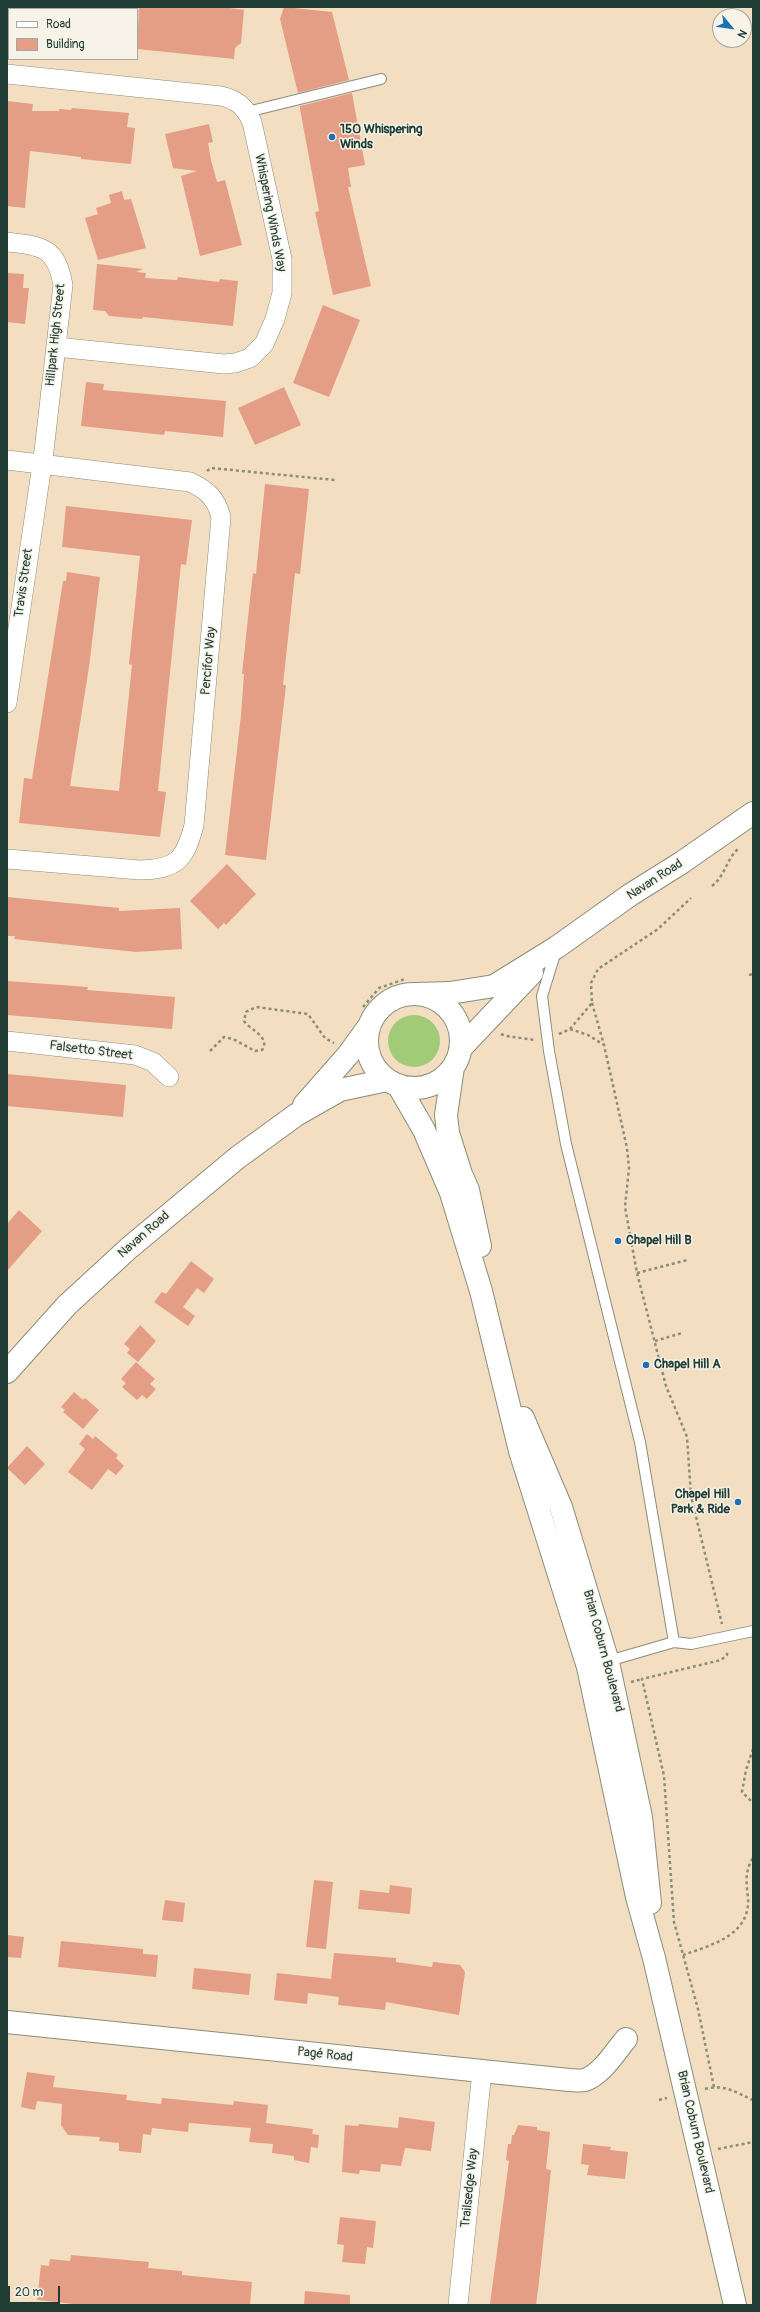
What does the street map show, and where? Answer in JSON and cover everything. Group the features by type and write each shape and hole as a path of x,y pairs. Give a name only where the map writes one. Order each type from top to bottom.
{"main road":[{"name":"Navan Road","path":"414,986 450,993 494,986 557,947 630,895 681,863 753,813"},
{"name":"Navan Road","path":"457,1058 557,947"},
{"path":"414,986 441,1002 451,1011 458,1023 461,1036 457,1058 443,1078 430,1085 415,1088 392,1082 378,1072 370,1056 365,1018 374,1015 382,1006 414,986"},
{"name":"Navan Road","path":"296,1115 365,1018"},
{"name":"Brian Coburn Boulevard","path":"457,1058 446,1115 452,1149 468,1190 474,1214 480,1246 481,1291"},
{"name":"Navan Road","path":"7,1372 67,1305 129,1248 190,1196 296,1115 340,1090 392,1082"},
{"name":"Brian Coburn Boulevard","path":"392,1082 424,1130 451,1193 481,1291 520,1451 598,1664 637,1897 654,1958 735,2305"},
{"name":"Pagé Road","path":"7,2022 482,2071 584,2080 600,2068 626,2039"}],"street":[{"path":"7,74 221,96 234,99 248,112"},
{"name":"Whispering Winds Way","path":"56,347 224,364 235,363 250,358 264,344 275,319 283,278 282,259 252,122 248,112"},
{"name":"Hillpark High Street","path":"7,242 41,248 54,257 60,267 63,285 41,464"},
{"name":"Percifor Way","path":"7,460 190,482 205,490 217,502 221,517 194,826 183,857 174,864 157,870 140,870 7,859"},
{"name":"Travis Street","path":"7,703 41,464"},
{"name":"Falsetto Street","path":"7,1041 135,1055 153,1062 169,1077"},
{"name":"Trailsedge Way","path":"458,2305 482,2071"}],"lane":[{"path":"248,112 381,79"},
{"path":"557,947 542,996 547,1038 566,1144 640,1442 674,1642"},
{"path":"598,1664 674,1642 691,1644 753,1632"}],"path":[{"path":"190,482 211,468 336,480"},
{"path":"712,886 722,877 733,854 743,845"},
{"path":"692,898 658,929 598,969 591,983 592,1003 604,1046 627,1148 629,1168 625,1207 637,1273 666,1386 688,1437 691,1496 723,1628"},
{"path":"749,975 753,974"},
{"path":"365,1018 379,988 414,986"},
{"path":"498,1032 506,1036 528,1040 547,1038 570,1029 592,1003"},
{"path":"210,1051 224,1036 233,1039 255,1052 262,1050 265,1045 265,1040 244,1021 246,1012 256,1008 308,1014 325,1038 334,1043 340,1038"},
{"path":"570,1029 588,1035 604,1046"},
{"path":"637,1273 687,1260"},
{"path":"654,1341 682,1333"},
{"path":"726,1644 727,1656 721,1660 642,1679 664,1776 674,1922 698,2009 714,2087 728,2088 753,2100"},
{"path":"753,1749 746,1770 742,1792 753,1803"},
{"path":"683,1955 730,1936 742,1924 748,1911 746,1879 753,1858"},
{"path":"660,2100 668,2098"},
{"path":"700,2152 753,2142"}],"green space":[{"path":"414,1015 428,1019 436,1027 440,1041 436,1055 428,1063 414,1067 400,1063 392,1055 388,1041 392,1027 400,1019"}],"building":[{"path":"139,7 222,7 244,10 241,43 235,48 234,59 138,49"},
{"path":"284,7 332,12 349,80 298,93 280,19"},
{"path":"352,93 365,165 348,168 351,187 348,187 371,286 333,295 315,212 319,211 300,106"},
{"path":"7,101 33,104 32,111 59,111 59,109 71,110 72,108 129,113 127,127 135,128 131,164 81,159 81,157 30,151 25,208 7,206"},
{"path":"209,124 213,142 208,143 217,182 225,180 242,245 200,256 181,176 197,171 173,168 165,134"},
{"path":"122,191 124,200 131,199 146,248 98,260 85,218 98,214 96,208 111,203 109,195"},
{"path":"97,264 143,269 136,272 146,273 145,278 177,280 178,277 219,282 220,279 238,281 233,326 143,317 142,319 109,316 105,311 93,310"},
{"path":"7,273 24,274 23,288 29,288 25,324 7,322"},
{"path":"323,305 360,320 329,397 293,383"},
{"path":"86,382 104,384 103,390 226,401 223,437 165,431 164,435 81,426"},
{"path":"284,387 301,425 255,445 238,408"},
{"path":"265,484 309,489 300,574 295,573 283,685 286,685 266,860 225,855 241,715 244,674 242,674 251,590 253,573 256,574"},
{"path":"66,506 192,520 186,565 181,564 158,791 166,792 160,837 19,823 24,778 32,779 63,581 66,581 67,572 100,577 89,667 70,786 119,791 132,665 129,664 140,556 62,547"},
{"path":"227,864 256,894 226,925 224,923 218,929 190,901"},
{"path":"7,897 119,908 119,911 180,908 182,949 136,952 14,939 15,936 7,936"},
{"path":"7,981 88,987 87,990 175,997 172,1029 7,1015"},
{"path":"7,1074 126,1085 123,1117 7,1106"},
{"path":"19,1210 42,1231 7,1271 7,1224"},
{"path":"191,1261 214,1279 204,1293 197,1288 183,1307 195,1316 188,1326 154,1302 162,1292 166,1294"},
{"path":"140,1325 156,1341 138,1362 127,1353 130,1349 124,1344"},
{"path":"136,1362 155,1379 150,1384 156,1389 147,1399 142,1395 137,1400 122,1387 126,1383 121,1379"},
{"path":"74,1392 83,1400 85,1398 99,1410 83,1429 63,1412 65,1410 61,1407"},
{"path":"87,1434 93,1439 95,1436 118,1455 116,1458 124,1466 116,1475 108,1469 92,1490 68,1472 85,1449 79,1444"},
{"path":"27,1446 45,1464 25,1485 7,1468"},
{"path":"314,1880 333,1882 326,1949 306,1947"},
{"path":"390,1885 412,1888 410,1914 358,1909 360,1890 389,1893"},
{"path":"165,1900 185,1903 183,1922 162,1920"},
{"path":"7,1935 24,1937 21,1958 7,1957"},
{"path":"61,1941 143,1949 143,1954 158,1955 156,1977 58,1967"},
{"path":"334,1953 396,1958 396,1962 432,1967 433,1962 460,1965 465,1972 459,2015 386,2002 385,2010 338,2005 339,1997 308,1993 307,2004 274,2000 277,1973 331,1979"},
{"path":"194,1968 251,1974 249,1995 192,1989"},
{"path":"27,2072 55,2076 53,2087 127,2095 126,2100 161,2104 162,2098 233,2105 234,2101 268,2105 266,2123 313,2129 312,2134 319,2135 318,2148 311,2147 309,2163 294,2160 294,2156 272,2153 273,2144 249,2142 251,2128 189,2123 188,2132 152,2128 151,2135 143,2134 141,2153 119,2151 119,2143 99,2141 100,2137 68,2135 61,2125 62,2104 37,2101 35,2110 21,2107"},
{"path":"399,2117 435,2122 431,2151 405,2148 401,2166 381,2164 380,2172 360,2170 359,2174 342,2172 345,2125 358,2126 359,2124 398,2128"},
{"path":"518,2125 537,2127 537,2130 550,2132 546,2169 551,2170 536,2305 492,2305 490,2304 509,2161 506,2160 508,2144 511,2144 512,2135 514,2135"},
{"path":"583,2144 611,2147 610,2150 628,2152 625,2179 587,2175 589,2165 581,2164"},
{"path":"340,2217 376,2221 373,2248 367,2247 365,2264 342,2262 344,2245 337,2244"},
{"path":"71,2255 149,2262 148,2268 182,2271 182,2275 252,2282 250,2305 83,2305 37,2300 41,2265 49,2266 50,2259 70,2261"},
{"path":"305,2291 350,2295 350,2305 304,2305"}],"place":[{"name":"150 Whispering Winds","path":"332,137"},
{"name":"Chapel Hill B","path":"618,1241"},
{"name":"Chapel Hill A","path":"646,1365"},
{"name":"Chapel Hill Park & Ride","path":"738,1502"}]}
